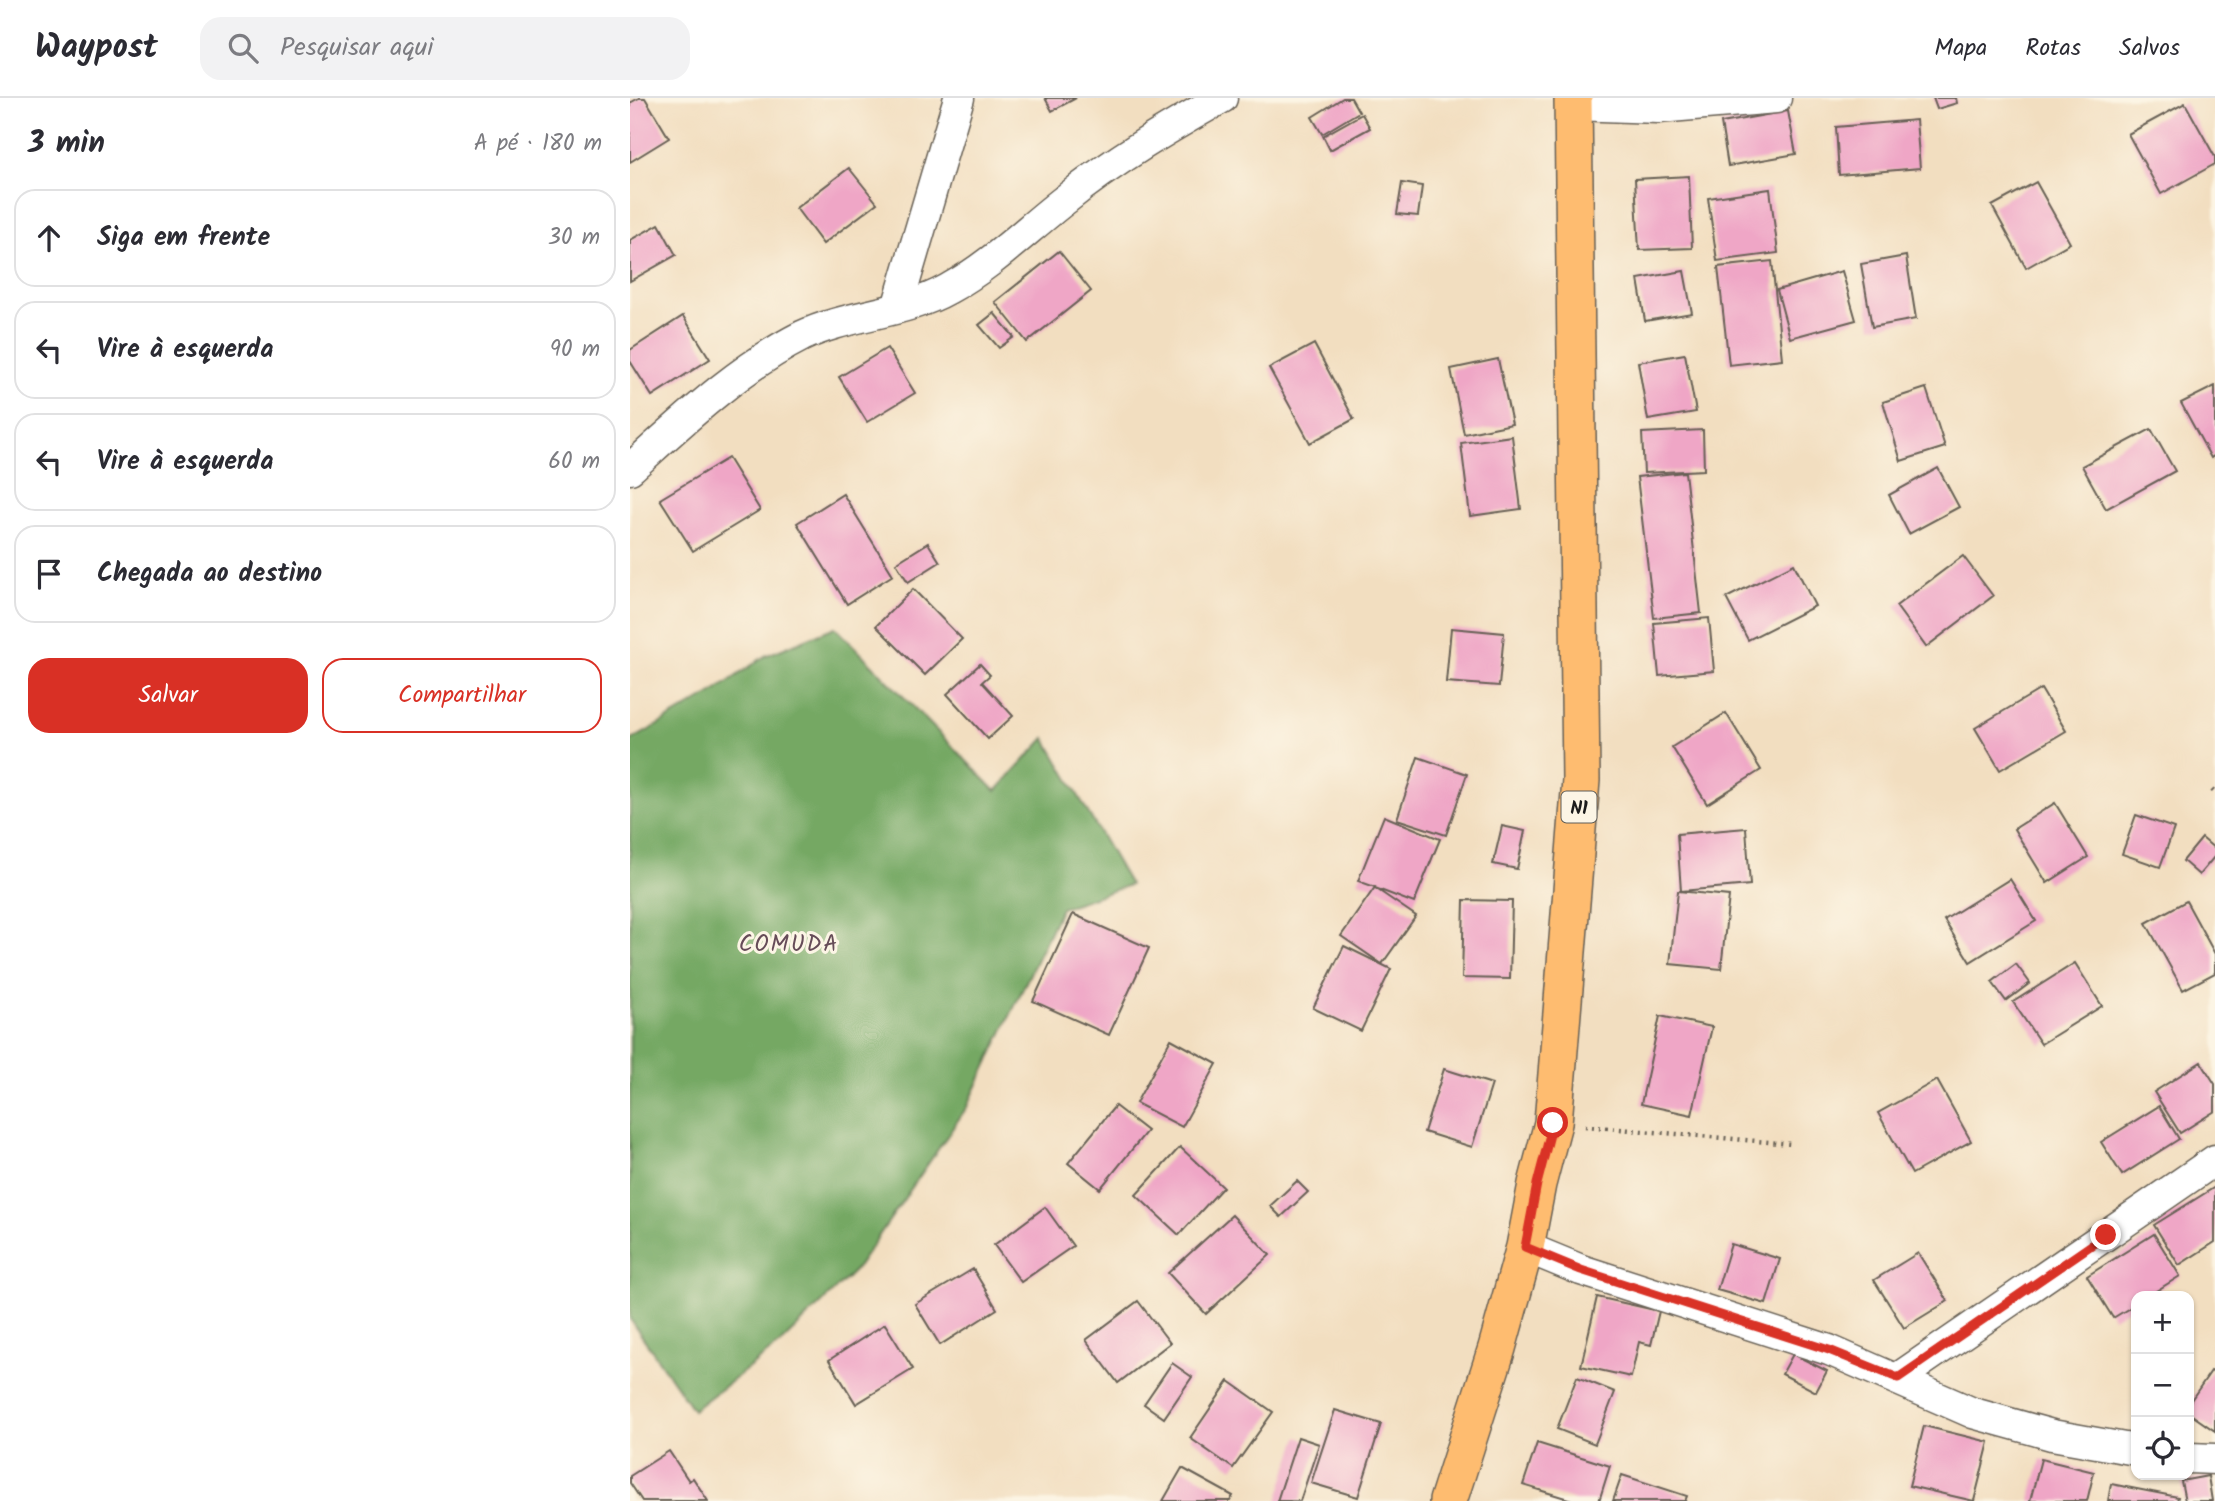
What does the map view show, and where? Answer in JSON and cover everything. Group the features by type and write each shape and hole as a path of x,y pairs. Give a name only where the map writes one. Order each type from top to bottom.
{"main road":[{"name":"N1","path":"1448,1501 1497,1348 1525,1247 1537,1184 1553,1123 1581,780 1573,101"}],"street":[{"path":"897,308 959,98"},
{"path":"630,469 704,403 767,357 803,335 946,291 976,273 1068,197 1112,166 1222,98"},
{"path":"1573,101 1658,108 1776,98"},
{"path":"1898,1378 2215,1160"},
{"path":"1525,1247 1581,1270 1829,1350 1973,1413 2053,1435 2131,1449"},
{"path":"2194,1458 2215,1459"}],"path":[{"path":"1553,1123 1791,1144"}],"green space":[{"path":"835,627 996,791 1045,738 1130,885 1061,908 967,1107 856,1269 780,1344 693,1410 630,1319 630,741 711,694 765,656"}],"building":[{"path":"645,98 669,138 630,162 630,103"},
{"path":"1045,98 1076,98 1052,111"},
{"path":"1343,98 1351,98 1359,112 1322,134 1312,117"},
{"path":"1933,98 1956,98 1957,103 1937,109"},
{"path":"2185,103 2215,157 2215,164 2161,194 2128,134"},
{"path":"1788,111 1796,154 1728,166 1721,123"},
{"path":"1362,114 1370,128 1330,150 1323,136"},
{"path":"1916,120 1920,168 1839,175 1836,127"},
{"path":"849,168 877,203 823,244 796,208"},
{"path":"1689,176 1692,248 1639,250 1635,179"},
{"path":"2036,182 2070,243 2026,268 1992,206"},
{"path":"1402,183 1422,186 1418,216 1397,214"},
{"path":"1770,189 1778,253 1717,261 1708,198"},
{"path":"659,224 676,255 630,281 630,240"},
{"path":"1059,251 1091,291 1027,342 995,302"},
{"path":"1906,256 1916,319 1872,327 1861,264"},
{"path":"1772,261 1782,359 1729,365 1718,267"},
{"path":"1684,271 1692,313 1645,321 1638,279"},
{"path":"1842,271 1856,320 1790,338 1777,290"},
{"path":"994,313 1014,337 999,348 979,325"},
{"path":"683,316 710,359 652,396 630,361 630,350"},
{"path":"1314,344 1354,419 1310,443 1269,368"},
{"path":"887,348 915,393 867,422 839,377"},
{"path":"1685,354 1696,412 1648,420 1638,362"},
{"path":"1498,359 1512,424 1464,434 1451,369"},
{"path":"2215,386 2215,455 2211,458 2181,403"},
{"path":"1926,388 1945,447 1901,461 1883,402"},
{"path":"2151,429 2175,471 2106,509 2082,466"},
{"path":"1703,430 1704,470 1644,473 1642,433"},
{"path":"1512,436 1521,509 1470,516 1461,443"},
{"path":"728,458 760,510 693,551 660,499"},
{"path":"1938,468 1959,507 1909,534 1889,495"},
{"path":"1685,472 1701,613 1654,618 1637,477"},
{"path":"843,494 893,575 847,604 797,523"},
{"path":"928,543 940,562 908,582 896,563"},
{"path":"1963,556 1993,596 1926,647 1896,606"},
{"path":"1794,564 1815,606 1748,640 1726,598"},
{"path":"913,589 962,639 925,675 876,626"},
{"path":"1709,618 1714,671 1659,676 1654,623"},
{"path":"1451,628 1504,633 1499,686 1446,682"},
{"path":"980,664 990,675 982,682 1013,716 988,739 947,694"},
{"path":"2041,689 2066,731 2000,770 1975,728"},
{"path":"1726,713 1761,770 1707,804 1672,747"},
{"path":"1418,757 1467,774 1446,835 1397,819"},
{"path":"2055,803 2088,857 2047,883 2014,829"},
{"path":"2136,815 2174,828 2160,867 2122,854"},
{"path":"1384,816 1440,839 1414,903 1375,888 1416,916 1382,964 1341,936 1375,887 1358,881"},
{"path":"1502,826 1525,831 1517,869 1493,864"},
{"path":"1746,828 1750,885 1681,891 1677,834"},
{"path":"2202,838 2215,849 2215,856 2199,875 2183,861"},
{"path":"2010,879 2036,921 1970,962 1944,920"},
{"path":"1678,891 1729,896 1721,969 1670,964"},
{"path":"1464,900 1512,901 1510,979 1462,978"},
{"path":"2186,901 2215,954 2215,973 2183,990 2146,923"},
{"path":"1073,914 1149,948 1109,1035 1033,1001"},
{"path":"1344,946 1391,969 1361,1031 1313,1008"},
{"path":"2075,963 2102,1006 2041,1044 2013,1002"},
{"path":"2016,964 2030,983 2006,1001 1992,982"},
{"path":"1660,1016 1712,1027 1692,1115 1641,1104"},
{"path":"1171,1039 1217,1064 1182,1127 1136,1103"},
{"path":"2201,1062 2215,1084 2215,1111 2180,1133 2154,1092"},
{"path":"1444,1069 1492,1084 1472,1147 1424,1132"},
{"path":"1937,1080 1971,1141 1912,1174 1878,1113"},
{"path":"1115,1106 1147,1131 1100,1189 1068,1163"},
{"path":"2159,1106 2179,1139 2122,1175 2101,1142"},
{"path":"1180,1147 1223,1187 1179,1235 1136,1195"},
{"path":"1297,1181 1308,1192 1281,1217 1270,1206"},
{"path":"2215,1187 2215,1242 2179,1265 2154,1225"},
{"path":"1045,1207 1073,1246 1021,1282 994,1245"},
{"path":"1232,1215 1270,1255 1206,1314 1168,1273"},
{"path":"2154,1234 2180,1276 2156,1291 2131,1291 2131,1307 2113,1318 2087,1276"},
{"path":"1731,1244 1780,1259 1766,1304 1717,1290"},
{"path":"1918,1253 1948,1301 1904,1328 1874,1280"},
{"path":"973,1269 997,1309 940,1345 915,1304"},
{"path":"1597,1297 1659,1311 1651,1345 1639,1342 1631,1377 1581,1366"},
{"path":"1138,1301 1170,1343 1118,1383 1086,1340"},
{"path":"885,1324 913,1369 856,1404 829,1360"},
{"path":"1793,1354 1827,1371 1816,1392 1782,1374"},
{"path":"1172,1363 1192,1377 1164,1418 1144,1404"},
{"path":"2211,1371 2215,1373 2215,1431 2194,1416 2194,1396"},
{"path":"1577,1377 1615,1392 1595,1444 1557,1429"},
{"path":"1229,1381 1273,1412 1233,1468 1190,1438"},
{"path":"1335,1410 1381,1424 1358,1497 1311,1483"},
{"path":"1924,1426 1989,1442 1974,1501 1909,1486"},
{"path":"1298,1437 1319,1444 1300,1501 1277,1501"},
{"path":"1537,1443 1610,1466 1599,1501 1575,1501 1523,1485"},
{"path":"669,1451 689,1481 693,1478 708,1501 642,1501 630,1483 630,1476"},
{"path":"2041,1459 2094,1472 2087,1501 2030,1501"},
{"path":"1182,1468 1233,1496 1230,1501 1163,1501"},
{"path":"1622,1475 1687,1496 1685,1501 1613,1501"},
{"path":"2208,1476 2212,1501 2185,1501 2181,1481"},
{"path":"2111,1484 2178,1497 2177,1501 2108,1501"}],"district":[{"name":"COMUDA","path":"789,943"}],"route":[{"path":"1553,1123 1537,1184 1525,1247 1581,1270 1829,1350 1898,1378 2106,1235"}]}
